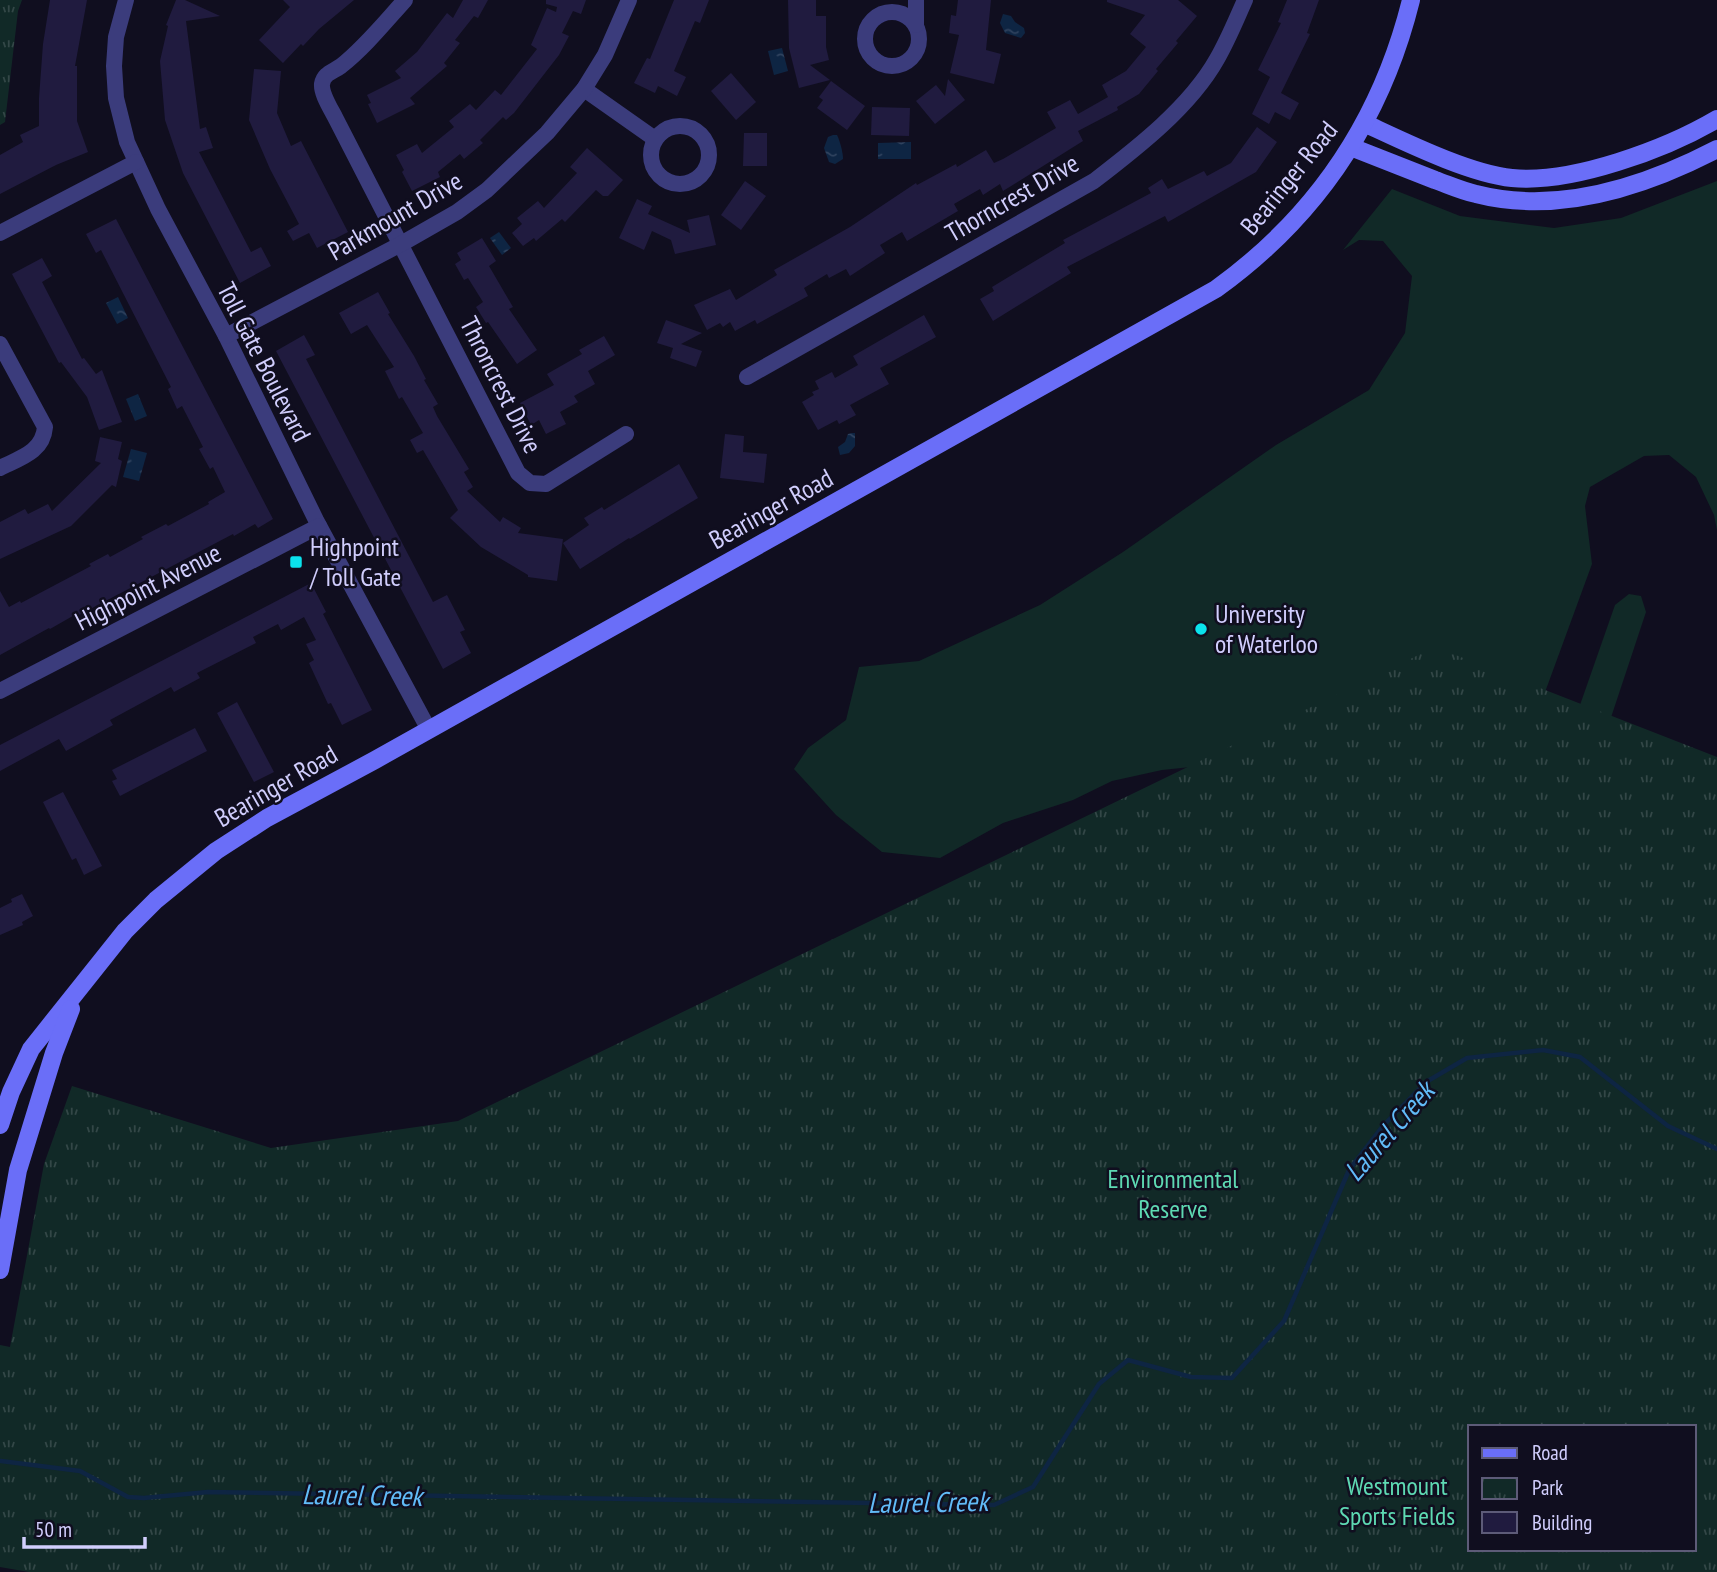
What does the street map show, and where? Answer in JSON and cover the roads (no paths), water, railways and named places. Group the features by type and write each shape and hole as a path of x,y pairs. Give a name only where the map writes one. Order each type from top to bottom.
{"street":[{"name":"Toll Gate Boulevard","path":"126,0 117,37 114,66 116,98 124,135 158,209 226,336 319,526 429,730"},
{"path":"401,244 322,89 323,80 328,73 339,67 369,39 405,0"},
{"name":"Parkmount Drive","path":"226,336 401,244 457,212 486,190 547,133 584,89 605,55 629,0"},
{"path":"916,0 916,25"},
{"name":"Thorncrest Drive","path":"747,377 1094,181 1148,140 1184,103 1215,63 1245,0"},
{"name":"Bearinger Road","path":"0,1125 11,1092 31,1049 76,996 125,931 183,876 216,851 267,818 1216,289 1251,264 1284,233 1366,124 1391,68 1411,0"},
{"path":"584,89 655,139"},
{"path":"1366,124 1479,170 1513,178 1593,169 1690,135 1717,119"},
{"path":"1351,147 1474,194 1511,201 1599,195 1645,181 1717,149"},
{"path":"0,233 136,162"},
{"name":"Throncrest Drive","path":"401,244 519,473 530,483 546,484 626,435"},
{"path":"0,344 45,427 44,438 33,452 0,468"},
{"name":"Highpoint Avenue","path":"0,691 319,526"},
{"name":"Bearinger Road","path":"0,1270 18,1170 54,1053 76,996"}],"water":[{"path":"1003,14 1011,16 1024,28 1025,33 1021,38 1005,33 1000,23"},
{"path":"782,48 788,71 774,75 768,51"},
{"path":"837,135 843,156 843,159 835,164 829,162 824,148 828,137"},
{"path":"911,142 911,159 878,159 878,143"},
{"path":"499,232 511,248 502,255 490,238"},
{"path":"118,297 128,318 117,324 106,303"},
{"path":"138,394 147,416 135,421 126,399"},
{"path":"855,433 855,446 849,453 840,455 838,447 845,442 848,434"},
{"path":"131,449 147,453 139,481 123,477"}],"waterway":[{"name":"Laurel Creek","path":"1,1461 80,1471 128,1497 144,1498 208,1492 994,1505 1033,1487 1099,1384 1128,1360 1191,1377 1232,1378 1284,1321 1349,1170 1383,1126 1426,1082 1467,1058 1543,1050 1580,1057 1668,1126 1717,1149"}],"place":[{"name":"Highpoint / Toll Gate","path":"296,562"},
{"name":"University of Waterloo","path":"1201,629"}],"park label":[{"name":"Environmental Reserve","path":"1173,1194"},
{"name":"Westmount Sports Fields","path":"1397,1501"}]}
